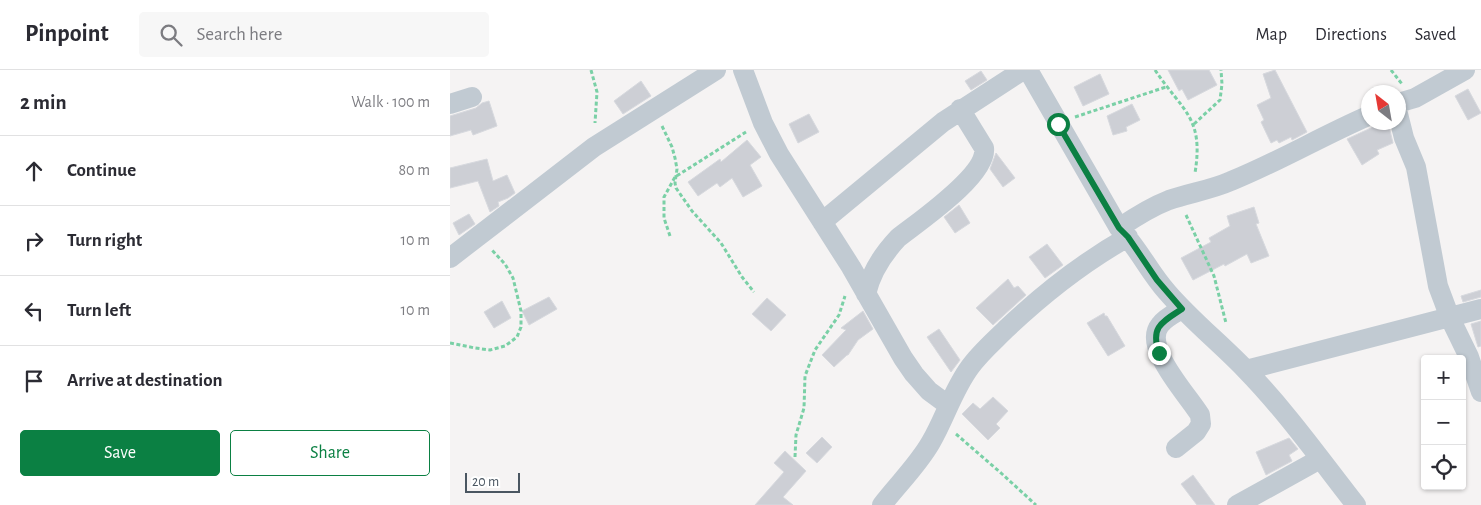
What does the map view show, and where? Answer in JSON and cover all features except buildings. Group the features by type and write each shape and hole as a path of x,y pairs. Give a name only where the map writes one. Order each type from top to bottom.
{"street":[{"path":"450,258 594,147 716,70"},
{"path":"743,70 763,123 779,154 851,267 914,374 929,391 948,405"},
{"path":"822,222 932,130 960,109 1023,70"},
{"path":"1028,70 1123,232 1157,280 1182,309 1227,351 1277,404 1356,505"},
{"path":"1406,101 1415,98 1465,70"},
{"path":"450,104 472,97"},
{"path":"866,294 870,277 890,247 898,238 964,185 981,163 984,148 960,109"},
{"path":"882,505 921,456 969,368 986,348 1028,308 1094,256 1149,209 1185,195 1229,182 1361,119"},
{"path":"1402,130 1416,167 1438,286 1450,318 1469,357 1481,392"},
{"path":"1176,448 1196,432 1201,424 1200,415 1159,353 1156,337 1158,326 1182,309"},
{"path":"1246,370 1481,309"},
{"path":"1237,505 1320,459"}],"path":[{"path":"591,70 597,92 594,147"},
{"path":"1155,70 1166,87 1187,111 1194,124 1198,151 1185,195 1214,276 1226,325 1227,351"},
{"path":"1194,124 1220,100 1221,70"},
{"path":"1058,124 1166,87"},
{"path":"654,110 672,147 677,169 675,177 664,197 664,218 670,236"},
{"path":"675,177 763,123"},
{"path":"675,177 676,188 692,211 721,242 738,272 754,292"},
{"path":"450,342 490,350 505,346 517,337 521,328 521,311 513,278 505,264 491,249 473,239"},
{"path":"795,457 796,434 804,408 805,376 815,350 839,315 851,267"},
{"path":"940,424 959,436 1036,505"}],"route":[{"path":"1058,124 1108,206 1119,228 1139,252 1157,280 1182,309 1158,326 1156,345 1159,353"}]}
